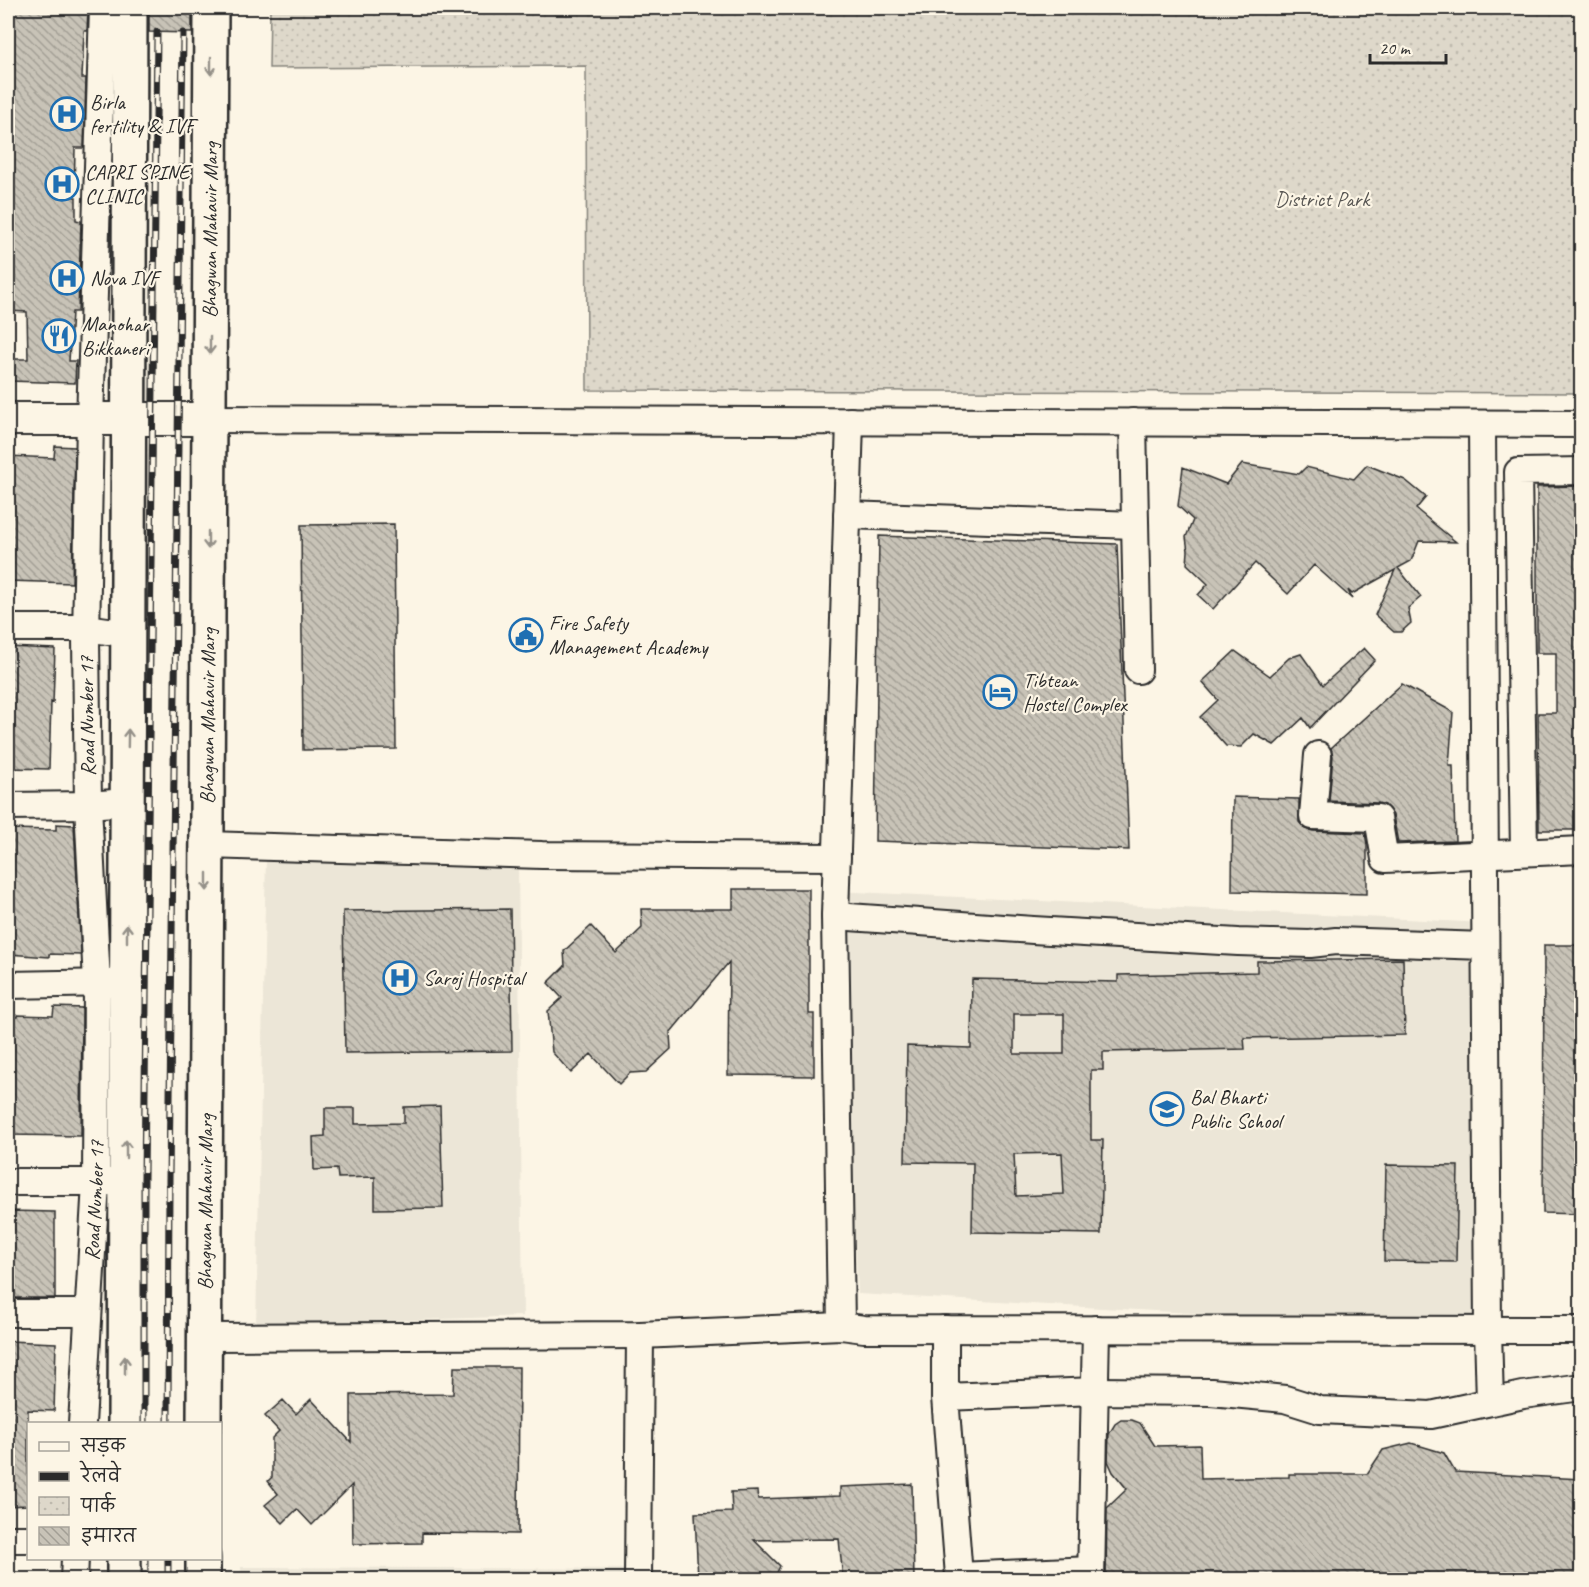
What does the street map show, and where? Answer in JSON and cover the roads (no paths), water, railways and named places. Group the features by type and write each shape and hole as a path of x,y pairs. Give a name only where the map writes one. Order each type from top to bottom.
{"main road":[{"path":"125,1422 111,1182 112,983 127,802 130,8"},
{"name":"Bhagwan Mahavir Marg","path":"204,1422 211,8"},
{"path":"124,1560 124,1580"},
{"path":"203,1560 203,1580"}],"street":[{"name":"Road Number 17","path":"103,8 86,628 88,805 112,983"},
{"path":"8,419 1581,424"},
{"path":"841,1326 835,916 849,421"},
{"path":"1133,422 1138,670"},
{"path":"1482,424 1490,1402"},
{"path":"1524,852 1518,472 1581,471"},
{"path":"847,515 1135,525"},
{"path":"8,628 86,628 129,634"},
{"path":"1318,755 1313,816 1378,818 1385,859 1581,850"},
{"path":"8,806 127,802"},
{"path":"207,845 542,855 837,856"},
{"path":"835,916 1238,942 1310,944 1336,941 1485,946"},
{"path":"8,985 112,983"},
{"path":"8,1182 111,1182"},
{"name":"Road Number 17","path":"82,1422 88,1313 111,1182"},
{"path":"8,1313 88,1313"},
{"path":"204,1337 640,1335 841,1326 864,1329 1581,1330"},
{"path":"945,1329 945,1397 959,1578 1091,1575 1096,1329"},
{"path":"638,1580 640,1335"},
{"path":"945,1397 1095,1391 1211,1392 1285,1399 1320,1410 1431,1415 1523,1395 1581,1387"},
{"path":"8,1539 27,1539"},
{"path":"74,1580 75,1560"}],"railway":[{"path":"144,1422 144,1179 157,32"},
{"path":"168,1422 183,33"},
{"path":"145,1560 145,1580"},
{"path":"168,1560 168,1580"}],"place":[{"name":"Birla fertility & IVF","path":"67,114"},
{"name":"CAPRI SPINE CLINIC","path":"62,184"},
{"name":"Nova IVF","path":"67,278"},
{"name":"Manohar Bikkaneri","path":"59,336"},
{"name":"Fire Safety Management Academy","path":"526,635"},
{"name":"Tibtean Hostel Complex","path":"1000,692"},
{"name":"Saroj Hospital","path":"400,978"},
{"name":"Bal Bharti Public School","path":"1167,1109"}],"park label":[{"name":"District Park","path":"1322,199"}]}
